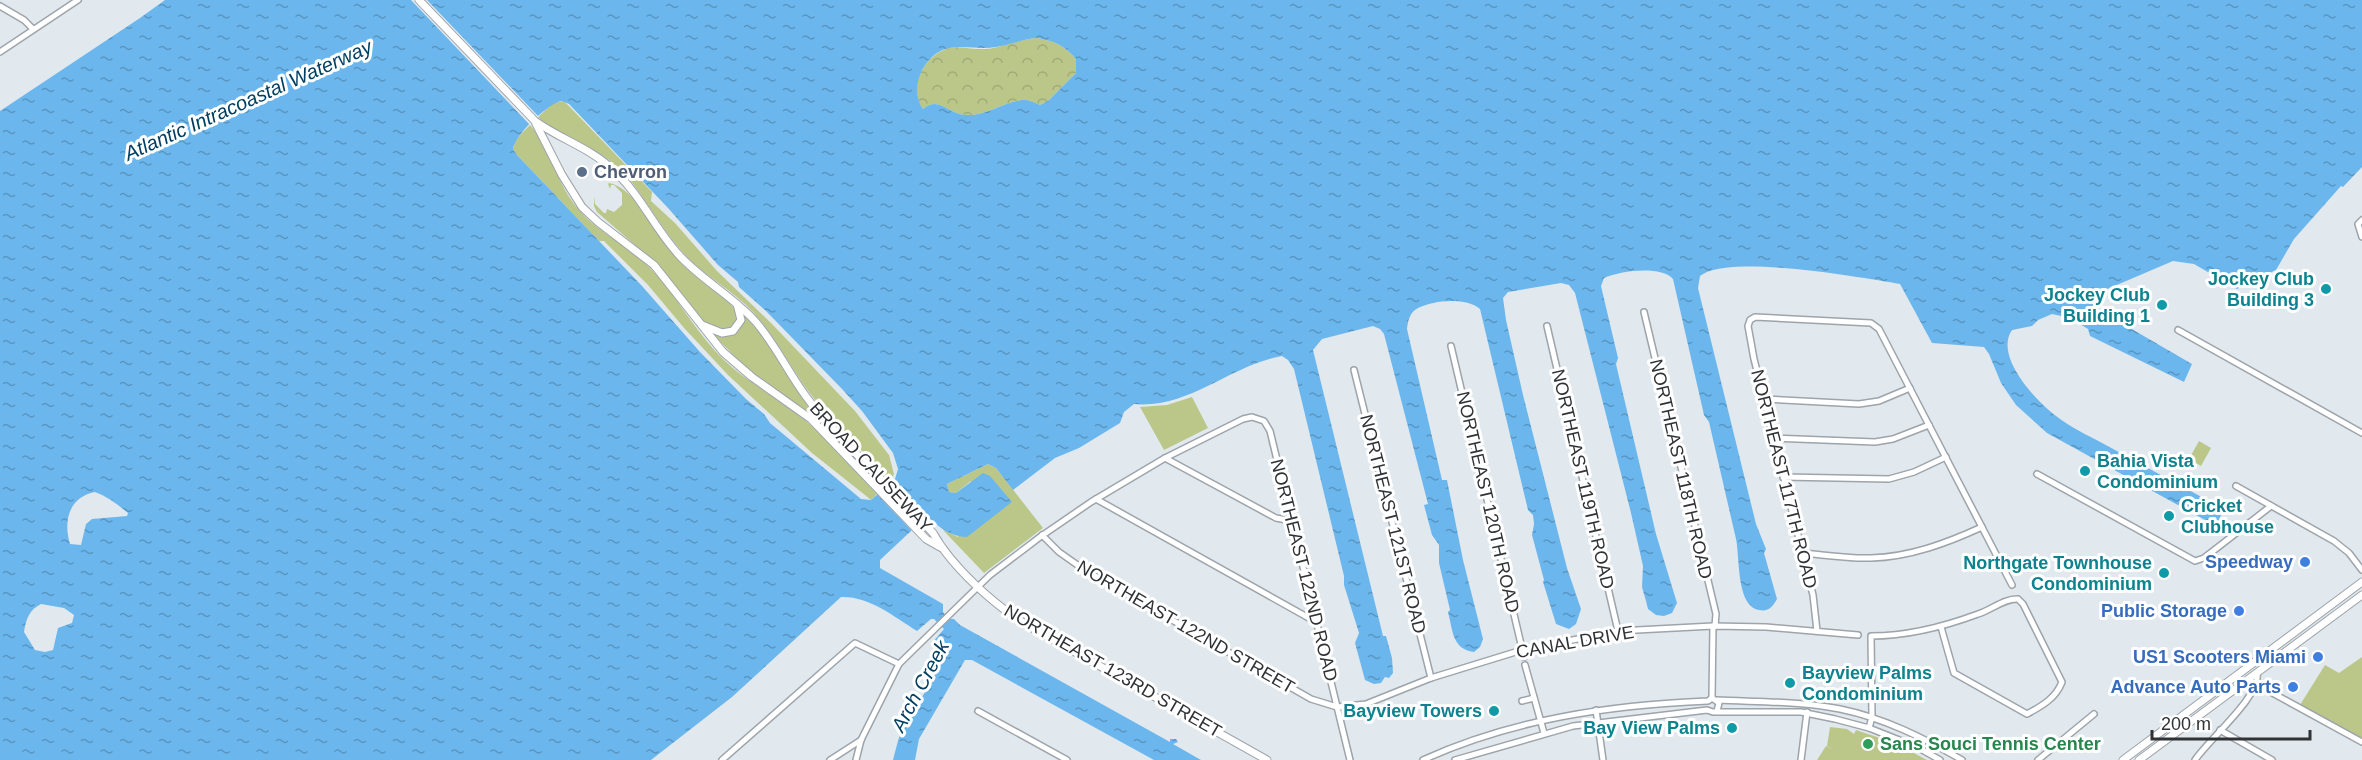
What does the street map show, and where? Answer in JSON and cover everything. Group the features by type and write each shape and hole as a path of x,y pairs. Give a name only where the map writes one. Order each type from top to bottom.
{"main road":[{"name":"BROAD CAUSEWAY","path":"419,0 535,121 555,135 589,152 613,169 633,191 681,258 736,303 770,339 813,405 926,525 942,548"},
{"name":"BROAD CAUSEWAY","path":"535,121 562,175 582,207 654,265 697,322 738,366 812,419 927,539 942,548"},
{"path":"697,322 722,333 733,332 741,320 736,303"},
{"name":"NORTHEAST 123RD STREET","path":"942,548 978,585 1022,622 1266,760"},
{"path":"2123,760 2362,582"},
{"path":"2139,760 2361,598"},
{"path":"2257,673 2256,665 2261,656"}],"street":[{"path":"0,52 78,0"},
{"path":"0,6 24,20 33,29"},
{"path":"2362,220 2358,224 2362,237"},
{"name":"NORTHEAST 118TH ROAD","path":"1644,312 1716,614 1712,700"},
{"name":"NORTHEAST 117TH ROAD","path":"1817,631 1813,595 1772,438 1748,326 1750,320 1755,317 1870,323 1879,329 1910,388"},
{"name":"NORTHEAST 119TH ROAD","path":"1547,326 1618,631"},
{"path":"2178,330 2362,433"},
{"name":"NORTHEAST 120TH ROAD","path":"1451,346 1524,657"},
{"name":"NORTHEAST 121ST ROAD","path":"1354,370 1431,678"},
{"path":"1764,399 1859,404 1879,401 1910,388 2012,585"},
{"name":"NORTHEAST 122ND ROAD","path":"1165,458 1243,418 1259,419 1268,426 1350,760"},
{"path":"1772,438 1875,442 1893,439 1929,425"},
{"path":"1783,477 1889,479 1914,472 1946,457"},
{"path":"856,760 861,740 899,664 978,585 1042,535 1096,499 1165,458 1276,518 1292,521"},
{"path":"2037,474 2195,561 2204,558 2271,506"},
{"path":"2236,486 2334,541 2349,553 2362,570"},
{"path":"1096,499 1316,622"},
{"path":"1802,553 1871,558 1902,555 1933,547 1982,527"},
{"name":"NORTHEAST 122ND STREET","path":"1042,535 1059,552 1086,571 1301,693 1337,707"},
{"path":"1869,728 1872,717 1871,636 1912,633 1941,627 1982,613 2012,599 2018,599 2023,604 2062,682 2058,693 2027,714 1954,673 1941,627"},
{"name":"CANAL DRIVE","path":"1337,707 1366,704 1431,678 1522,650 1618,631 1714,626 1858,635"},
{"path":"722,760 855,643 899,664"},
{"path":"1525,665 1544,733"},
{"path":"2195,760 2251,694 2256,684 2257,673"},
{"path":"2256,684 2362,742"},
{"path":"1522,701 1534,698"},
{"path":"1707,710 1706,704 1712,700"},
{"path":"1712,700 1720,705 1717,711"},
{"path":"1423,760 1474,741 1541,722 1596,710 1652,703 1712,700 1840,709 1872,717 1924,738 1962,760"},
{"path":"1801,760 1808,705"},
{"path":"1596,710 1603,760"},
{"path":"1455,760 1544,733 1597,722 1707,710 1713,712 1807,713 1869,728 1917,747 1940,760"},
{"path":"978,711 1066,760"},
{"path":"2038,760 2094,714"},
{"path":"2220,730 2272,760"},
{"path":"830,760 861,740"}],"green space":[{"path":"1037,38 1059,45 1076,59 1076,73 1048,101 1040,105 1022,100 973,115 960,114 934,104 923,109 917,92 920,74 938,53 958,47 986,49"},
{"path":"564,101 652,192 651,201 675,223 717,271 772,324 855,411 889,455 894,474 891,480 855,444 857,441 853,437 851,439 814,398 754,313 736,296 696,266 679,248 622,171 602,155 558,132 538,117 553,103"},
{"path":"530,125 544,145 565,190 580,211 655,273 724,360 801,417 831,444 877,494 871,500 812,453 728,375 648,285 604,241 599,241 517,155 513,149 514,141"},
{"path":"614,185 628,193 637,203 682,262 719,292 738,313 736,327 724,331 707,325 659,266 597,212 594,206 594,196 595,204 604,213 607,209 614,212 622,205 622,193"},
{"path":"743,314 767,341 794,386 880,481 878,483 818,421 744,366 710,331 735,333 742,325"},
{"path":"1192,397 1208,428 1164,450 1140,407 1167,405"},
{"path":"2199,441 2211,448 2201,466 2189,459"},
{"path":"988,464 996,468 1043,528 984,573 943,530 958,537 971,481 956,493 949,492 947,484"},
{"path":"2362,657 2362,739 2300,705 2325,665 2339,673"},
{"name":"Sans Souci Tennis Center","path":"1830,727 1847,729 1854,734 1856,730 1895,743 1927,760 1817,760 1826,746 1835,750 1827,746"}],"water":[{"name":"Atlantic Intracoastal Waterway","path":"165,0 2362,0 2362,167 2343,187 2341,186 2294,239 2276,270 2237,289 2194,264 2173,261 2105,290 2094,301 2099,310 2192,364 2184,382 2090,336 2088,329 2070,318 2052,314 2038,320 2032,326 2012,330 2008,341 2008,352 2012,364 2028,389 2047,409 2078,430 2224,509 2216,526 2047,433 2016,405 2001,383 1984,347 1932,343 1900,284 1796,269 1737,267 1715,269 1700,276 1698,288 1756,524 1766,549 1764,553 1777,599 1768,609 1759,610 1752,607 1746,600 1740,580 1736,539 1709,422 1704,415 1673,279 1659,272 1650,271 1619,273 1604,278 1601,286 1618,358 1616,364 1656,534 1677,603 1672,613 1664,616 1656,615 1648,609 1642,587 1643,566 1631,513 1575,293 1569,285 1561,283 1508,292 1503,298 1523,395 1567,568 1581,609 1576,624 1569,629 1556,624 1543,582 1532,535 1533,515 1528,510 1480,309 1458,301 1432,303 1418,308 1410,317 1407,329 1442,480 1447,480 1463,560 1483,639 1480,647 1474,652 1461,647 1453,632 1439,563 1439,545 1432,535 1424,505 1428,504 1384,334 1373,326 1322,339 1313,350 1383,636 1386,636 1392,658 1393,673 1389,678 1385,677 1381,683 1374,684 1365,680 1355,643 1359,633 1344,585 1344,576 1294,369 1282,356 1245,368 1173,400 1154,404 1134,404 1124,412 1120,423 1079,448 1055,458 1013,490 996,468 988,464 947,484 949,492 956,493 983,473 990,476 1012,502 967,537 950,533 927,516 880,560 880,568 943,604 943,612 949,619 954,619 960,625 1170,742 1170,739 1176,739 1178,742 1173,744 1201,760 1154,760 972,660 965,660 919,739 915,760 893,760 903,728 934,675 937,653 932,643 944,629 934,619 931,619 917,631 871,603 841,597 732,697 651,760 0,760 0,111","holes":["1037,38 1064,47 1076,59 1076,73 1048,101 1040,105 1022,100 973,115 960,114 934,104 923,109 917,92 918,82 926,64 940,51 955,47 996,47","562,101 569,104 668,208 718,265 738,282 739,287 766,311 862,411 893,453 898,469 895,479 871,500 861,499 770,423 764,414 700,352 642,286 517,155 513,149 519,137 541,113","95,492 100,494 128,513 127,516 92,519 86,524 81,545 70,544 67,527 70,511 79,499","41,604 64,608 74,615 72,623 58,628 53,650 45,652 35,650 24,632 29,615"]}],"pier":[{"path":"411,0 427,0 539,117 530,125"},
{"path":"889,479 929,521 914,533 875,492"}],"place":[{"name":"Chevron","path":"582,172"},
{"name":"Jockey Club Building 3","path":"2326,289"},
{"name":"Jockey Club Building 1","path":"2162,305"},
{"name":"Bahia Vista Condominium","path":"2085,471"},
{"name":"Cricket Clubhouse","path":"2169,516"},
{"name":"Speedway","path":"2305,562"},
{"name":"Northgate Townhouse Condominium","path":"2164,573"},
{"name":"Public Storage","path":"2239,611"},
{"name":"US1 Scooters Miami","path":"2318,657"},
{"name":"Bayview Palms Condominium","path":"1790,683"},
{"name":"Advance Auto Parts","path":"2293,687"},
{"name":"Bayview Towers","path":"1494,711"},
{"name":"Bay View Palms","path":"1732,728"},
{"name":"Sans Souci Tennis Center","path":"1868,744"}],"water label":[{"name":"Arch Creek","path":"920,686"}]}
